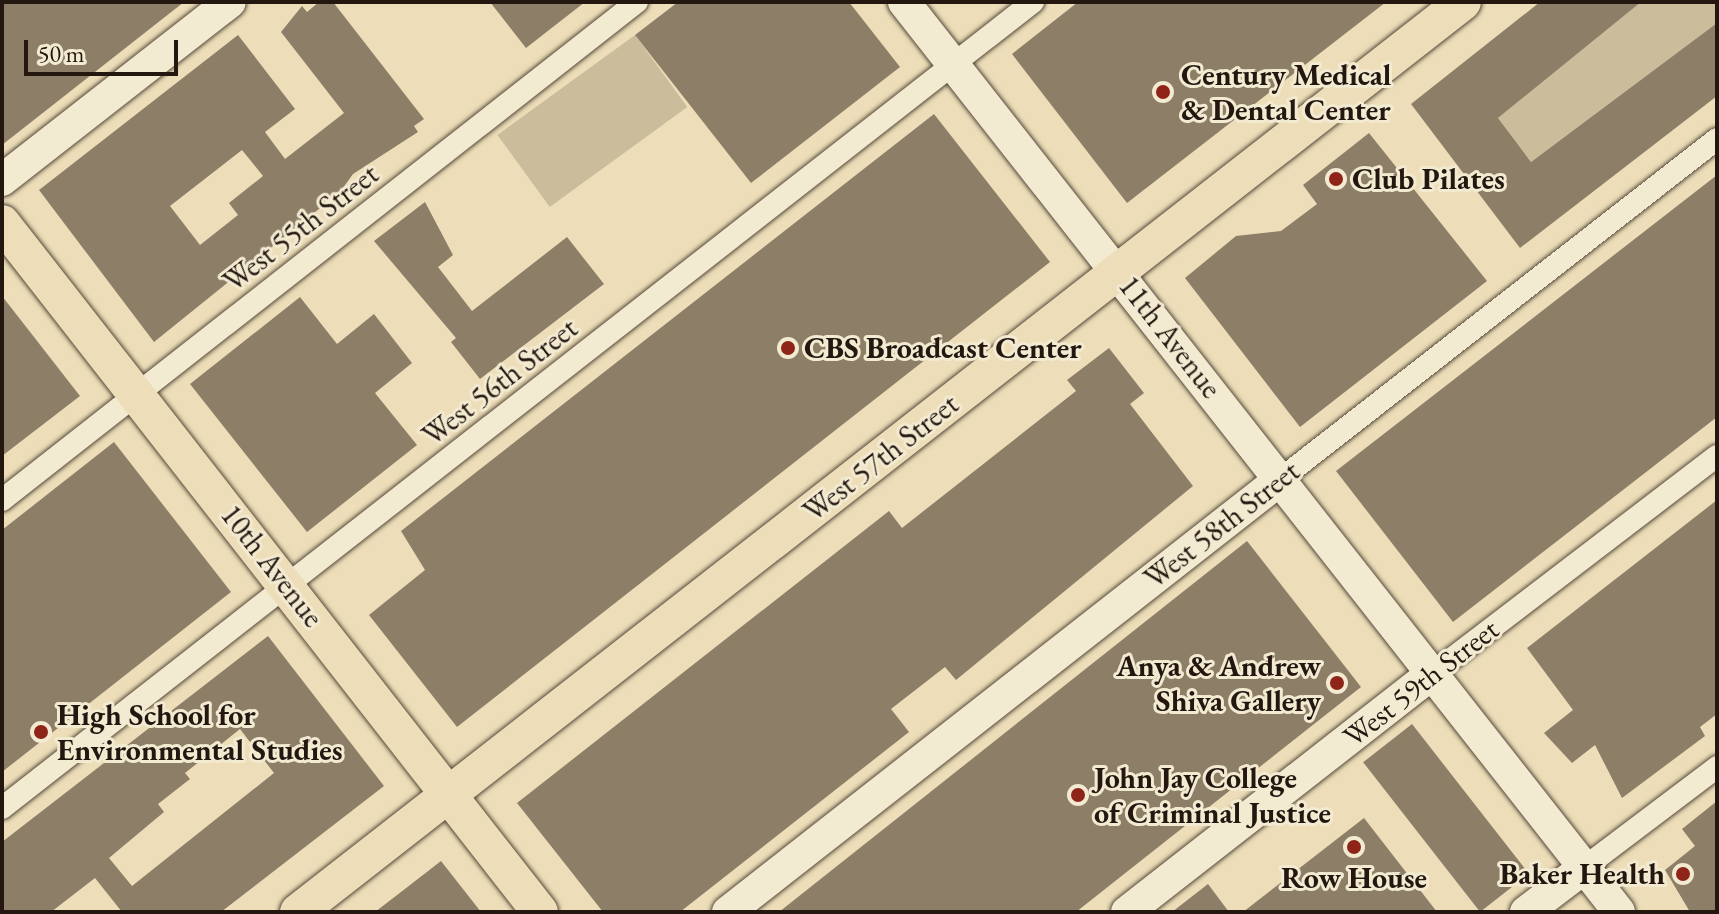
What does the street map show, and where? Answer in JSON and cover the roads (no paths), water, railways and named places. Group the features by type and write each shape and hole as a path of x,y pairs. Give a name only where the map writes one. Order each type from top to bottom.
{"main road":[{"path":"2,180 230,2"},
{"name":"11th Avenue","path":"904,2 1282,478 1619,912"},
{"name":"West 57th Street","path":"298,912 1463,2"},
{"name":"10th Avenue","path":"2,223 288,585 540,912"},
{"name":"West 58th Street","path":"728,912 1282,478"},
{"name":"West 59th Street","path":"1127,912 1433,673"},
{"path":"1526,912 1585,867"}],"street":[{"name":"West 55th Street","path":"2,500 637,2"},
{"name":"West 56th Street","path":"2,808 1033,2"},
{"name":"West 58th Street","path":"1282,478 1717,139"},
{"name":"West 59th Street","path":"1433,673 1717,456"},
{"path":"1585,867 1717,767"}],"place":[{"name":"Century Medical & Dental Center","path":"1163,92"},
{"name":"Club Pilates","path":"1336,179"},
{"name":"CBS Broadcast Center","path":"788,348"},
{"name":"Anya & Andrew Shiva Gallery","path":"1337,683"},
{"name":"High School for Environmental Studies","path":"41,732"},
{"name":"John Jay College of Criminal Justice","path":"1078,795"},
{"name":"Row House","path":"1354,847"},
{"name":"Baker Health","path":"1683,874"}]}
